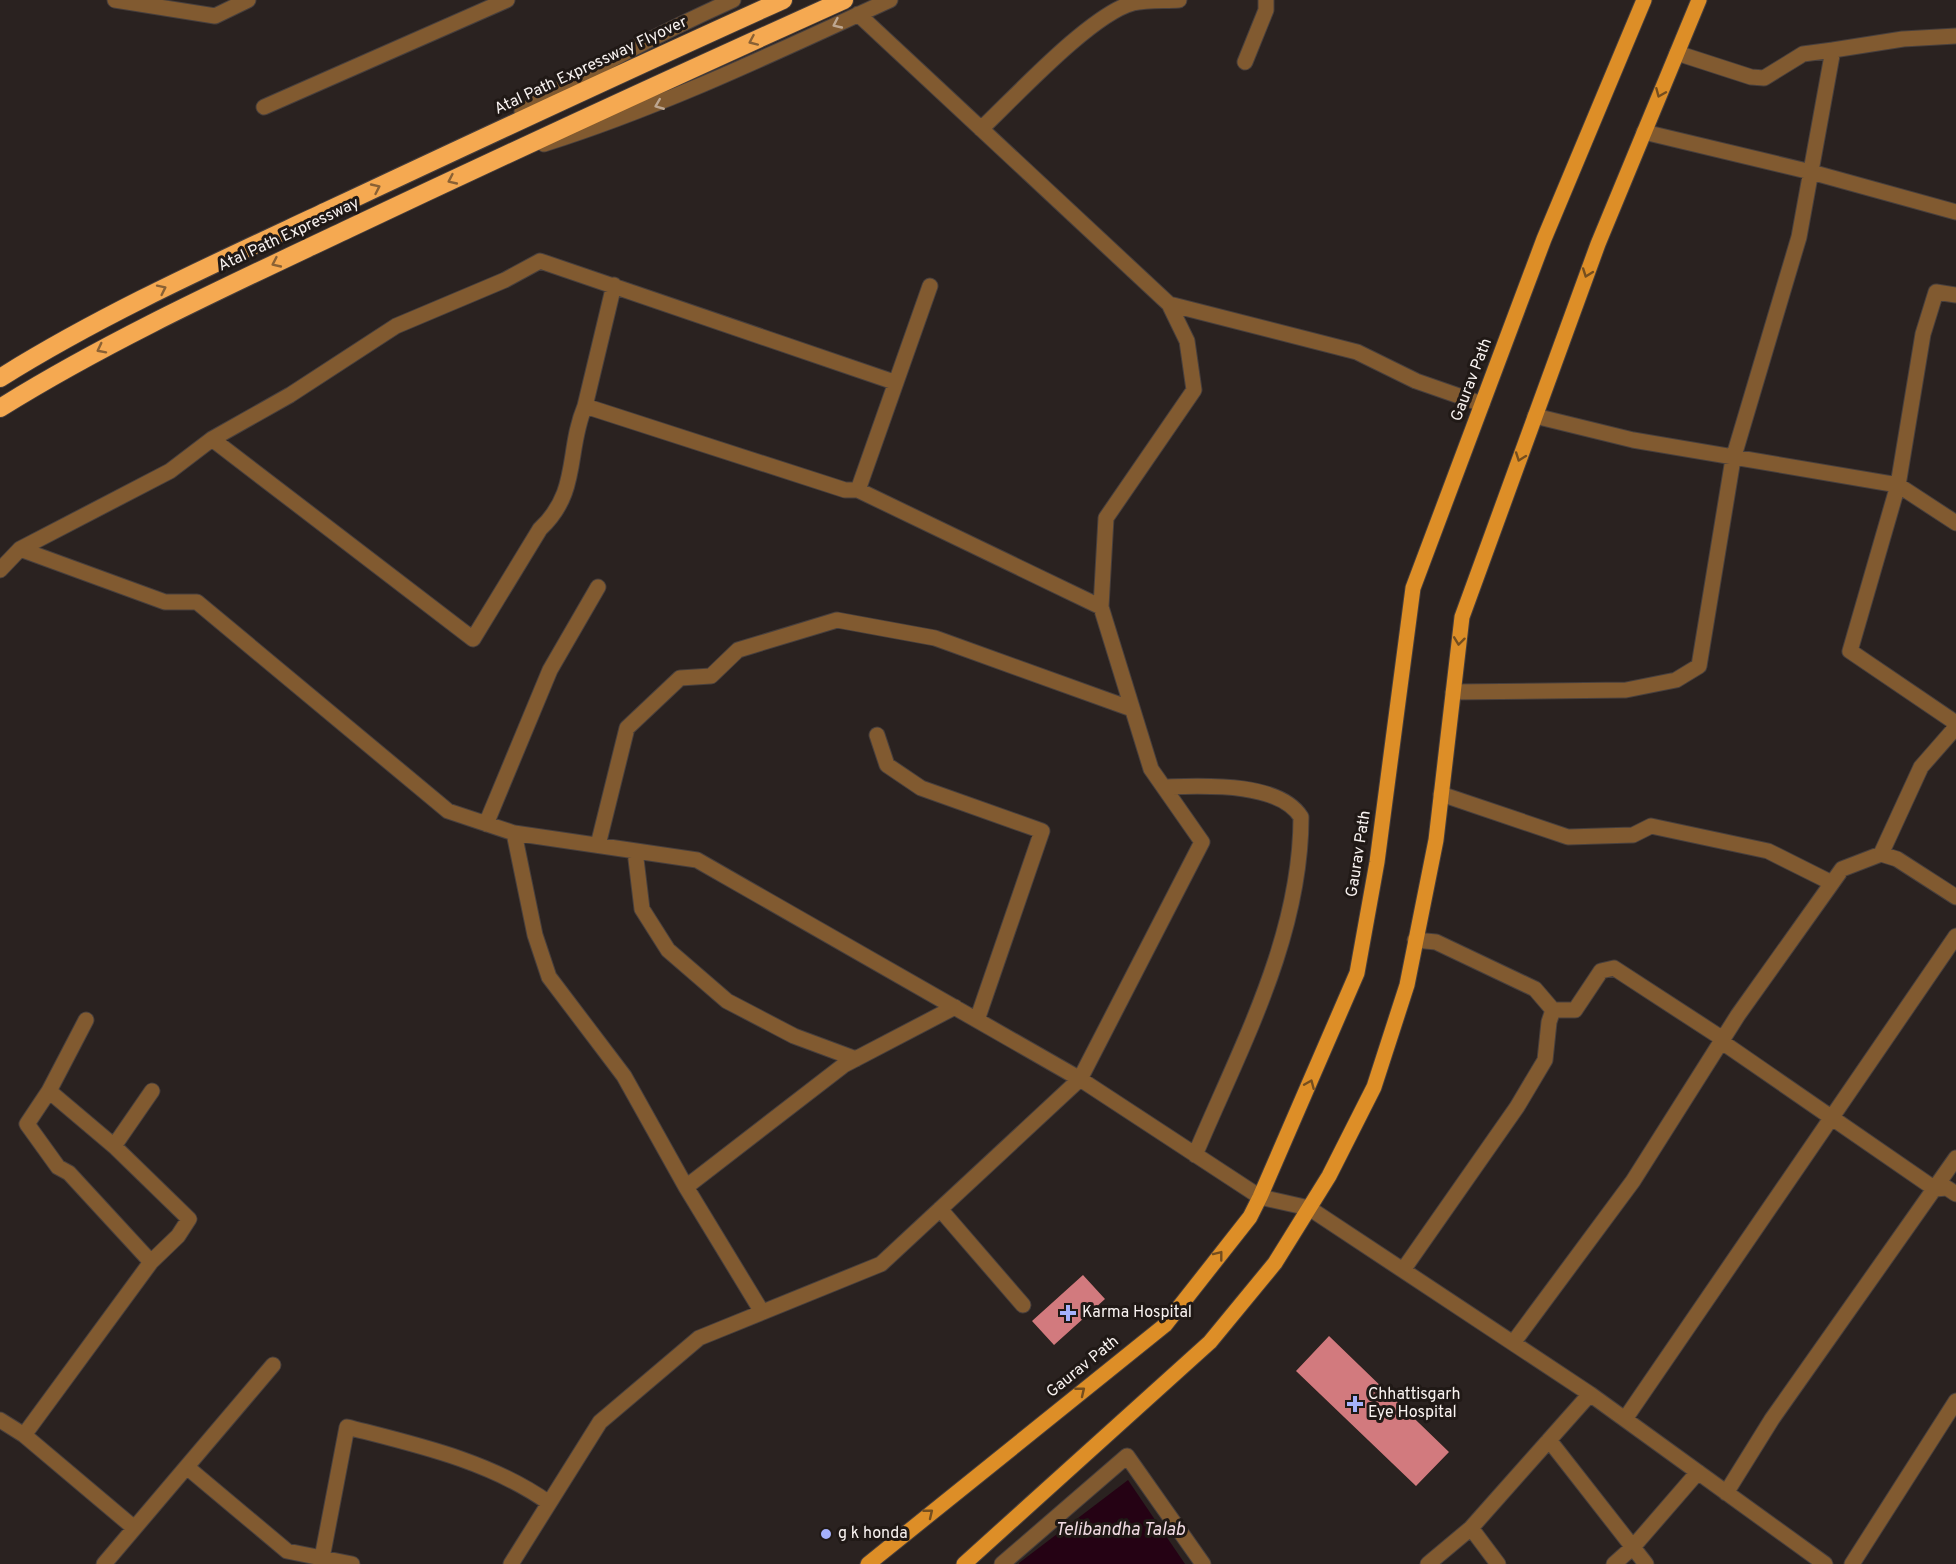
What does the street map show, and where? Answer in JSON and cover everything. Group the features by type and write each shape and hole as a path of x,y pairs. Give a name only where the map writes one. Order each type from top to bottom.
{"highway":[{"name":"Atal Path Expressway Flyover","path":"482,138 783,0"},
{"name":"Atal Path Expressway","path":"0,408 65,367 158,319 600,110 844,0"},
{"name":"Atal Path Expressway","path":"0,378 53,345 158,291 482,138"}],"main road":[{"name":"Gaurav Path","path":"868,1564 1165,1325 1250,1217 1260,1197 1357,973 1377,862 1413,588 1544,239 1644,0"},
{"path":"964,1564 1210,1342 1275,1263 1329,1176 1374,1087 1407,985 1436,840 1462,617 1598,244 1699,0"}],"street":[{"path":"115,0 215,16 248,0"},
{"path":"264,107 507,0"},
{"path":"482,138 585,73 660,33 733,0"},
{"path":"492,161 617,121 679,97 890,0"},
{"path":"981,129 1080,37 1110,13 1133,3 1179,0"},
{"path":"1245,62 1266,10 1266,0"},
{"path":"511,1564 600,1422 699,1338 881,1263 1080,1079 1202,842 1152,769 1101,607 1106,518 1194,390 1187,341 1168,304 858,14"},
{"path":"1677,53 1751,77 1764,78 1803,54 1903,39 1956,36"},
{"path":"1453,692 1626,690 1676,680 1699,666 1733,459 1799,237 1833,50"},
{"path":"1644,132 1811,172 1956,212"},
{"path":"0,570 20,549 170,471 212,439 290,395 396,326 505,280 540,261 894,382"},
{"path":"212,439 473,639 540,529 553,517 569,486 578,424 585,406 614,285"},
{"path":"858,490 894,382 930,286"},
{"path":"1881,854 1921,767 1956,725 1850,651 1898,485 1923,334 1936,292 1956,295"},
{"path":"1168,304 1357,352 1416,381 1482,404"},
{"path":"585,406 845,490 858,490 1101,607"},
{"path":"1535,416 1633,440 1733,459 1898,485 1956,523"},
{"path":"20,549 165,602 197,602 448,811 514,833 697,860 1080,1079 1260,1197 1309,1208 1590,1394 1726,1492 1817,1562"},
{"path":"486,824 550,670 598,586"},
{"path":"598,845 627,728 672,685 680,678 711,676 738,651 837,620 935,638 1132,709"},
{"path":"877,735 887,765 921,788 1042,831 977,1020"},
{"path":"1164,787 1227,785 1272,797 1295,807 1301,817 1295,892 1280,952 1195,1155"},
{"path":"1441,794 1568,837 1633,835 1651,826 1768,851 1832,883"},
{"path":"514,833 535,935 549,977 624,1076 686,1187 762,1312"},
{"path":"635,850 642,909 668,950 727,1001 794,1036 856,1059"},
{"path":"1513,1343 1633,1180 1723,1039 1842,869 1881,854 1897,859 1956,897"},
{"path":"1625,1419 1956,936"},
{"path":"1415,940 1436,942 1534,990 1553,1010 1575,1010 1601,971 1614,968 1723,1039 1725,1044 1935,1190 1947,1188 1956,1194"},
{"path":"686,1187 844,1065 955,1008"},
{"path":"1403,1270 1517,1107 1545,1060 1549,1022 1553,1010"},
{"path":"86,1020 49,1091 27,1124 58,1167 69,1173 151,1262"},
{"path":"24,1435 151,1262 178,1236 189,1220 114,1146 49,1091"},
{"path":"114,1146 152,1091"},
{"path":"1726,1492 1772,1419 1956,1158"},
{"path":"940,1209 1023,1305"},
{"path":"104,1564 133,1527 188,1468 273,1365"},
{"path":"1428,1564 1472,1528 1590,1394"},
{"path":"1852,1564 1956,1401"},
{"path":"0,1420 24,1435 133,1527"},
{"path":"322,1558 347,1427 427,1447 520,1483 549,1503"},
{"path":"1549,1440 1646,1564"},
{"path":"1002,1564 1127,1456 1203,1564"},
{"path":"188,1468 287,1551 352,1564"},
{"path":"1614,1564 1633,1547 1698,1472"},
{"path":"1472,1528 1498,1564"}],"water":[{"name":"Telibandha Talab","path":"1128,1480 1185,1564 1019,1564 1019,1563"}],"building":[{"path":"1083,1275 1105,1299 1054,1345 1032,1321"},
{"path":"1329,1336 1449,1452 1416,1486 1296,1371"}],"place":[{"name":"Karma Hospital","path":"1068,1313"},
{"name":"Chhattisgarh Eye Hospital","path":"1355,1404"},
{"name":"g k honda","path":"826,1534"}]}
